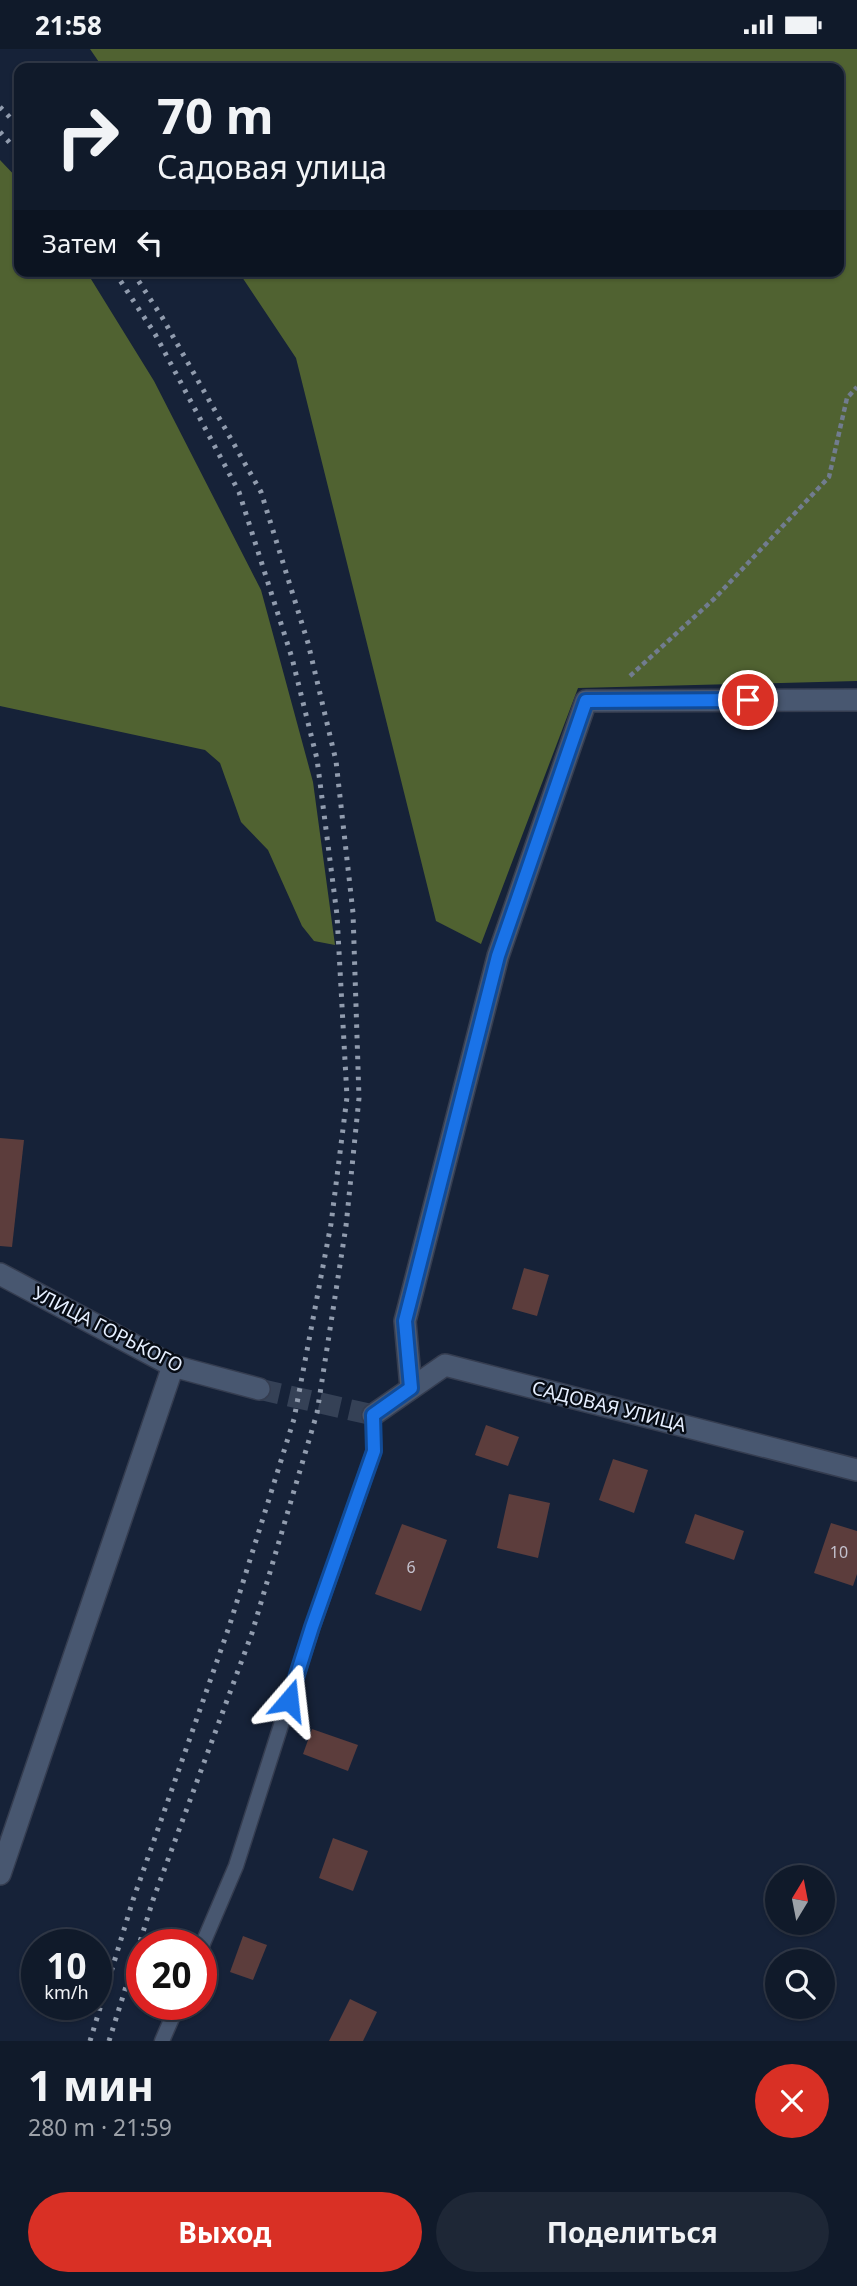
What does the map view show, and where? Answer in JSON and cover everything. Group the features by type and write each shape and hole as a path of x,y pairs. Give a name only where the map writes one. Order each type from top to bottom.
{"street":[{"path":"411,1388 405,1321 498,956 586,701 857,700"},
{"name":"УЛИЦА ГОРЬКОГО","path":"0,1274 173,1366 259,1389"},
{"name":"САДОВАЯ УЛИЦА","path":"373,1415 445,1364 857,1470"},
{"path":"0,1874 173,1366"}],"lane":[{"path":"209,1929 236,1866 312,1627 374,1451 373,1415"},
{"path":"162,2041 171,2020"}],"path":[{"path":"586,701 622,683 716,598 829,477 847,398 857,387"}],"green space":[{"path":"90,49 857,49 857,681 578,688 481,944 436,921 296,358 242,277 844,277 844,63 100,63"},
{"path":"0,160 14,175 14,277 90,277 154,381 261,590 313,782 335,945 314,941 302,926 268,850 241,822 220,763 205,750 0,706"}],"building":[{"path":"0,1138 24,1140 12,1247 0,1246"},
{"path":"524,1268 549,1275 537,1316 512,1309"},
{"path":"486,1425 519,1437 508,1466 475,1455"},
{"path":"613,1459 648,1470 634,1513 599,1500"},
{"path":"509,1494 550,1503 538,1558 497,1548"},
{"path":"695,1514 744,1531 734,1560 685,1543"},
{"path":"831,1523 857,1531 857,1574 853,1586 814,1573"},
{"path":"402,1524 447,1540 421,1611 375,1594"},
{"path":"312,1729 358,1745 348,1771 303,1754"},
{"path":"333,1838 368,1851 353,1891 319,1878"},
{"path":"243,1936 267,1945 253,1980 230,1972"},
{"path":"350,1999 377,2012 363,2041 329,2041"}],"tunnel":[{"path":"259,1389 373,1415"}],"railway":[{"path":"0,107 14,122"},
{"path":"0,132 14,147"},
{"path":"90,2041 133,1900 229,1627 294,1419 331,1224 347,1097 337,915 317,759 292,658 239,492 155,334 118,277"},
{"path":"109,2041 153,1900 252,1633 317,1413 346,1226 359,1098 353,913 336,761 308,643 261,492 162,317 136,277"}],"route":[{"path":"289,1700 374,1451 373,1415 411,1388 405,1321 498,956 586,701 748,700"}]}
